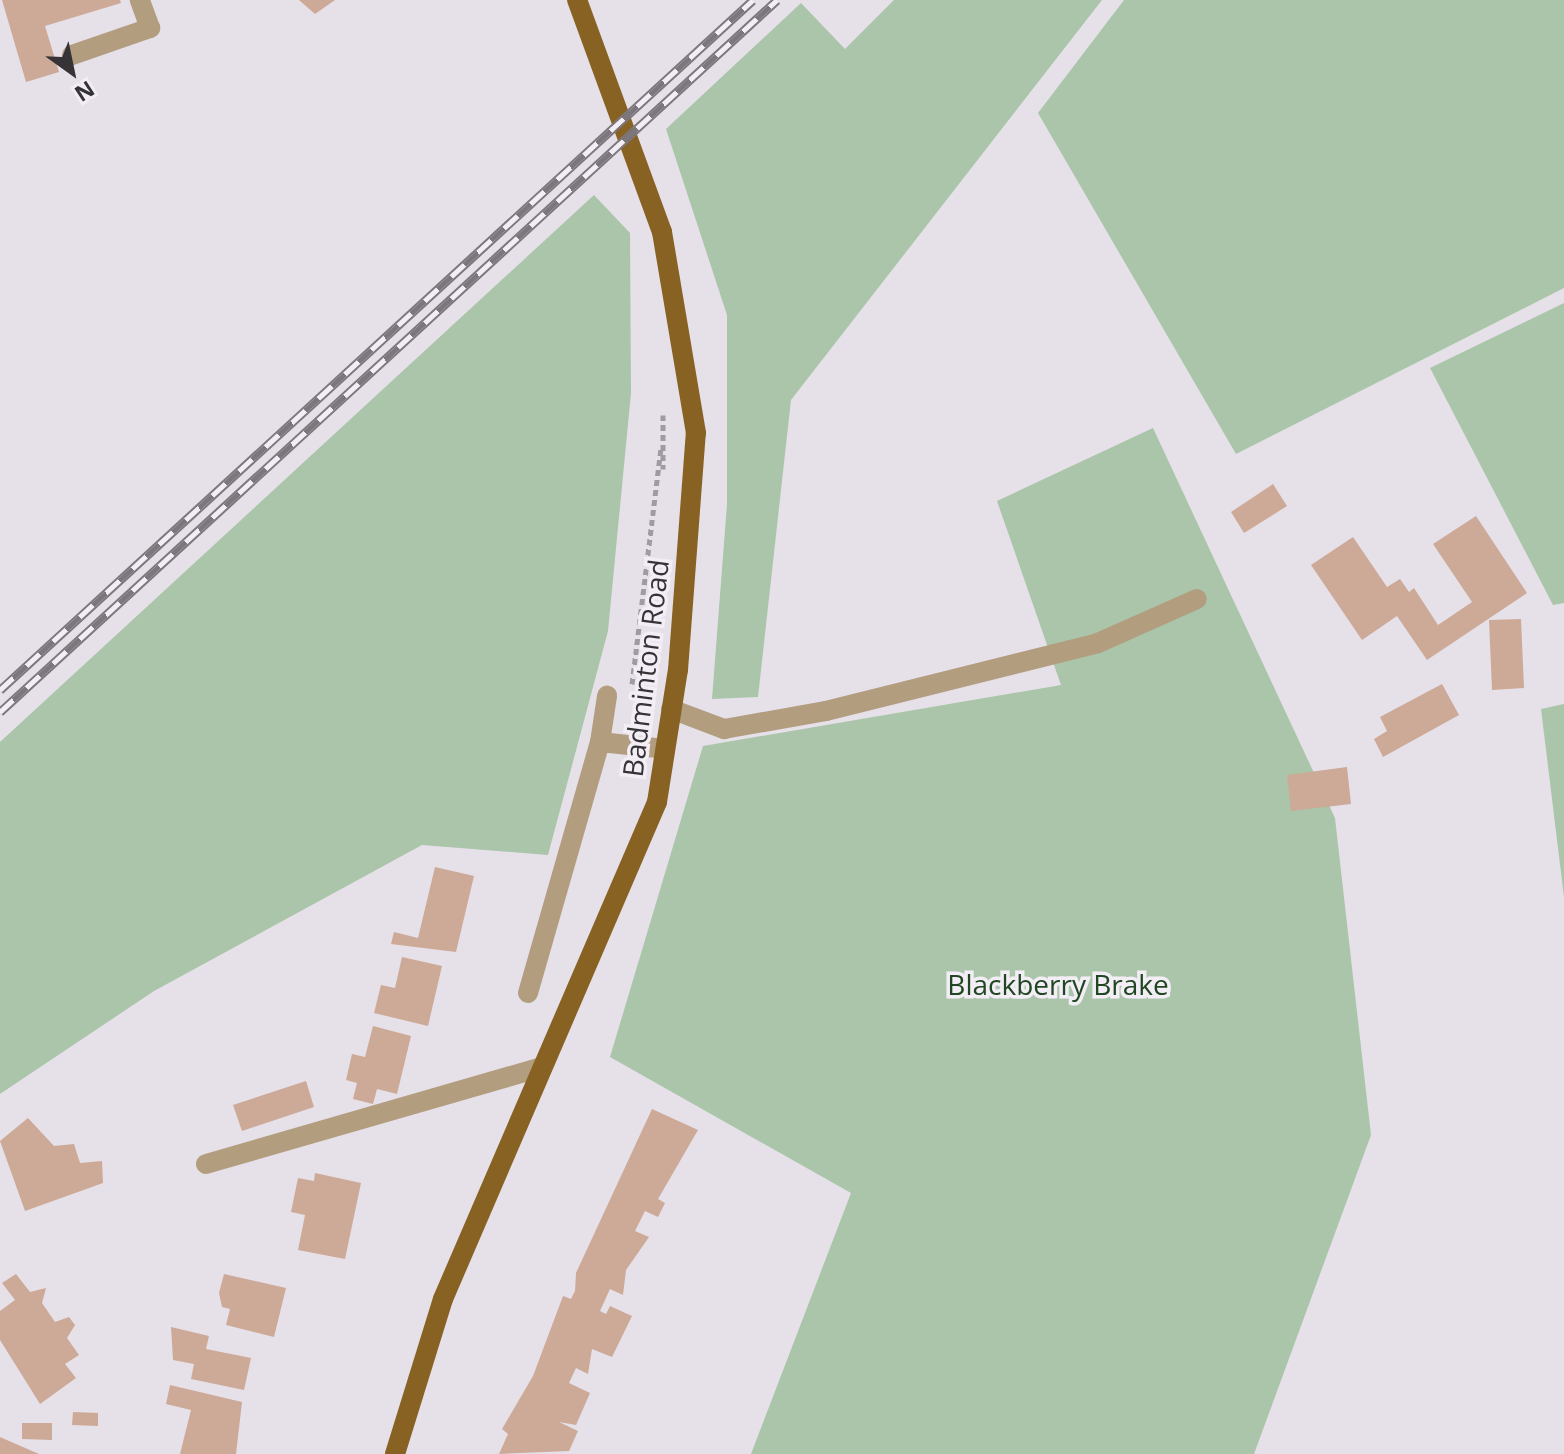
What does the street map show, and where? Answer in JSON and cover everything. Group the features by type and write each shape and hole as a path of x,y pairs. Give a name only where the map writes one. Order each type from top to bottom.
{"main road":[{"name":"Badminton Road","path":"395,1454 443,1299 657,802 671,709 696,433 662,232 577,0"}],"street":[{"path":"72,55 150,28 140,0"},
{"path":"671,709 724,729 826,711 1098,643 1197,599"},
{"path":"528,993 600,742 607,696"},
{"path":"600,742 665,749"},
{"path":"206,1164 542,1067"}],"path":[{"path":"631,699 664,431"}],"green space":[{"path":"894,0 1102,0 791,400 758,697 712,699 727,504 727,315 666,129 801,3 845,49"},
{"path":"1124,0 1564,0 1564,288 1236,454 1038,113"},
{"path":"594,195 630,233 631,393 608,631 548,855 422,845 154,991 0,1094 0,742"},
{"path":"1564,303 1564,603 1553,605 1430,368"},
{"name":"Blackberry Brake","path":"1153,428 1335,818 1371,1135 1254,1454 751,1454 851,1193 610,1057 703,746 1061,685 997,501"},
{"path":"1564,704 1564,897 1541,709"}],"building":[{"path":"2,0 120,0 121,3 45,26 59,72 26,82"},
{"path":"299,0 335,0 315,14"},
{"path":"1273,484 1287,506 1244,533 1231,512"},
{"path":"1476,516 1527,593 1427,660 1397,616 1362,640 1311,565 1353,537 1387,587 1400,579 1409,592 1414,588 1438,625 1472,602 1433,544"},
{"path":"1521,619 1524,688 1492,690 1489,620"},
{"path":"1442,684 1459,715 1383,757 1374,739 1387,731 1380,717"},
{"path":"1347,767 1351,804 1291,811 1287,775"},
{"path":"435,867 474,876 456,952 391,944 394,932 418,938"},
{"path":"402,957 442,966 428,1026 374,1013 381,985 395,988"},
{"path":"373,1026 411,1036 397,1094 377,1089 373,1104 353,1099 357,1083 346,1080 352,1054 365,1057"},
{"path":"306,1081 314,1107 242,1131 233,1105"},
{"path":"652,1109 698,1130 658,1199 665,1203 658,1217 645,1211 635,1231 649,1237 626,1270 623,1295 610,1289 600,1311 606,1314 610,1306 632,1316 612,1357 592,1349 588,1374 576,1368 569,1383 590,1393 576,1425 559,1422 578,1431 569,1451 499,1454 508,1434 502,1429 533,1376 563,1296 571,1299 575,1291 576,1273"},
{"path":"28,1118 54,1146 74,1144 80,1163 102,1161 103,1183 25,1211 0,1141"},
{"path":"315,1173 361,1183 345,1259 298,1250 305,1215 291,1212 298,1178 314,1181"},
{"path":"16,1274 30,1292 46,1288 42,1303 55,1322 69,1317 75,1325 67,1338 79,1355 65,1364 76,1378 40,1404 0,1340 0,1311 15,1300 2,1283"},
{"path":"224,1274 286,1288 274,1337 226,1325 230,1309 222,1307 219,1293"},
{"path":"171,1327 209,1336 206,1349 251,1358 244,1390 191,1379 194,1364 173,1360"},
{"path":"170,1385 242,1402 236,1454 180,1454 191,1410 166,1404"},
{"path":"73,1412 98,1413 98,1426 72,1425"},
{"path":"22,1423 52,1423 52,1440 22,1439"},
{"path":"0,1437 39,1454 0,1454"}],"railway":[{"path":"0,690 753,0"},
{"path":"0,712 777,0"}]}
